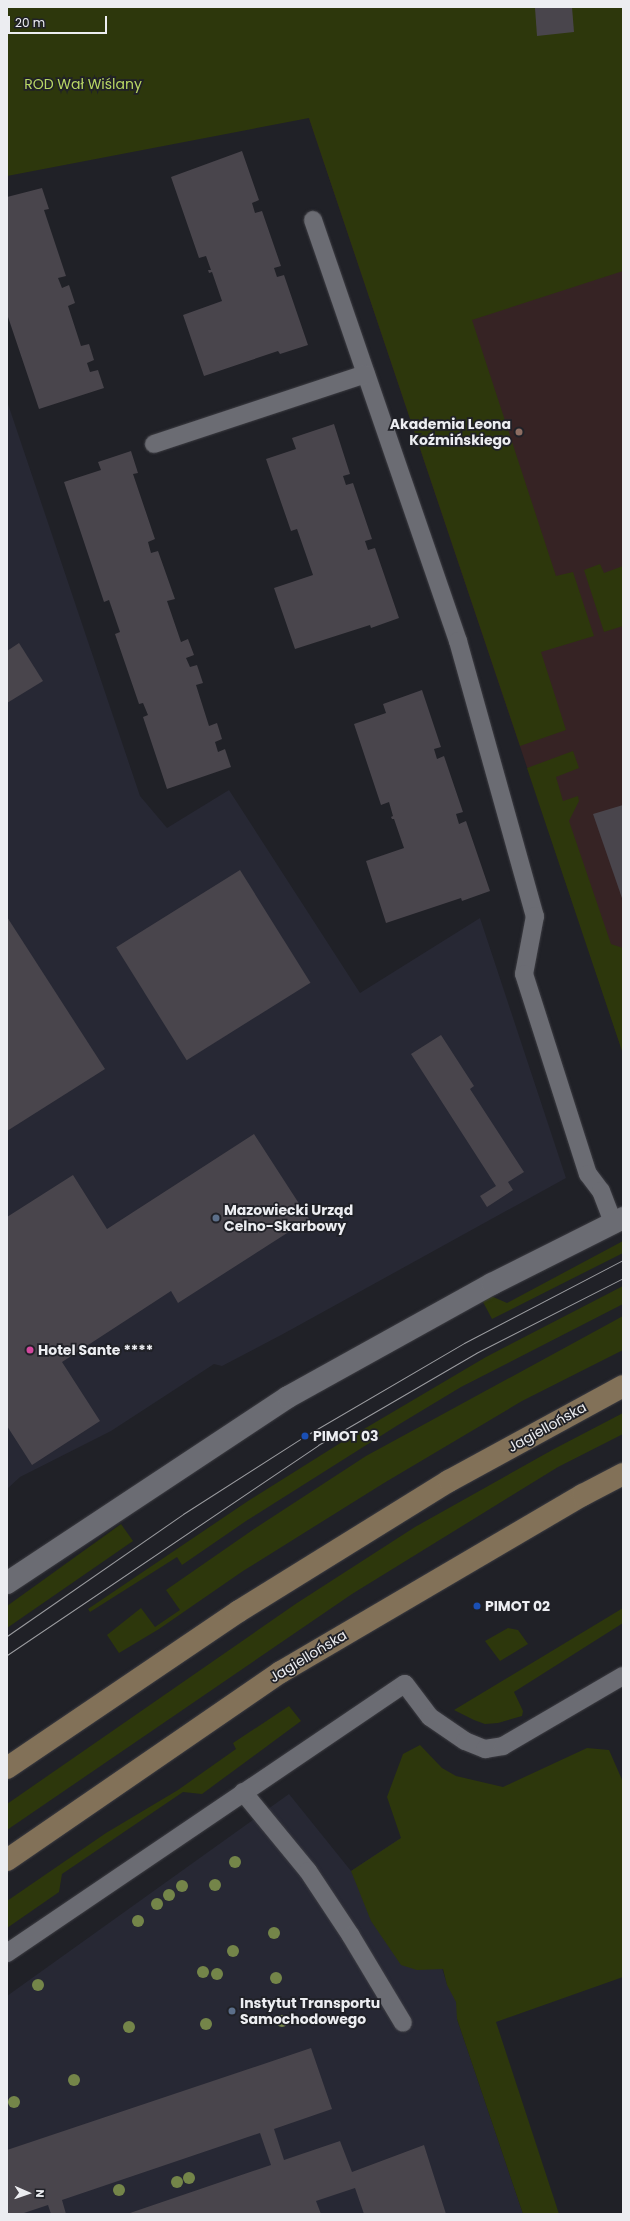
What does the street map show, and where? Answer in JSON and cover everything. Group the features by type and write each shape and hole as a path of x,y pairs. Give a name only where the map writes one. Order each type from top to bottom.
{"main road":[{"name":"Jagiellońska","path":"7,1768 239,1611 327,1556 449,1481 623,1386"},
{"name":"Jagiellońska","path":"7,1860 281,1672 583,1495 623,1474"}],"street":[{"path":"7,1583 288,1397 492,1284 618,1221"}],"lane":[{"path":"313,220 458,641 535,916 524,974 588,1174 601,1192 618,1221"},
{"path":"154,444 366,374"},
{"path":"7,1953 243,1792 405,1684 430,1717 464,1741 485,1749 503,1746 623,1676"},
{"path":"243,1792 308,1871 351,1936 404,2022"}],"shaded area":[{"name":"Akademia Leona Koźmińskiego","path":"623,41 623,1053 309,118"},
{"path":"7,401 140,796 167,828 229,790 360,993 480,918 566,1178 283,1334 222,1366 214,1364 111,1431 20,1477 7,1489"},
{"name":"Instytut Transportu Samochodowego","path":"289,1794 351,1871 401,1838 447,1984 457,2002 457,2019 523,2214 7,2214 7,1996"}],"green space":[{"name":"Akademia Leona Koźmińskiego","path":"7,7 623,7 623,271 472,320 556,576 573,572 594,636 541,652 566,730 520,746 309,118 7,176"},
{"path":"600,564 604,573 623,566 623,626 604,632 584,570"},
{"path":"573,751 579,768 556,777 563,801 578,796 579,801 569,821 611,944 623,948 623,1054 527,768"},
{"path":"623,1241 623,1253 492,1319 482,1300 491,1296 507,1303"},
{"path":"623,1286 623,1304 461,1387 246,1521 182,1565 177,1557 90,1612 88,1609 248,1501 342,1442 486,1357"},
{"path":"623,1316 623,1350 522,1401 384,1483 243,1571 159,1629 119,1653 107,1635 141,1608 155,1627 180,1610 166,1590 254,1529 366,1456"},
{"path":"623,1413 623,1434 558,1467 352,1594 7,1830 7,1804 297,1603 415,1527 554,1449"},
{"path":"121,1524 133,1541 7,1628 7,1606"},
{"path":"623,1608 623,1623 514,1692 523,1711 522,1716 498,1723 485,1724 454,1710"},
{"path":"508,1628 518,1630 528,1644 500,1661 485,1641"},
{"path":"289,1706 301,1721 202,1794 183,1792 62,1874 59,1892 7,1928 7,1901 106,1833 178,1790 236,1749 233,1743"},
{"path":"420,1745 442,1768 456,1776 503,1787 587,1748 609,1750 623,1782 623,1977 496,2022 559,2214 523,2214 457,2019 456,2002 447,1985 443,1969 417,1970 401,1965 371,1921 351,1871 401,1838 387,1797 403,1754"}],"building":[{"path":"572,7 574,32 537,36 535,8"},
{"path":"242,151 259,200 252,203 255,213 262,211 281,266 274,268 277,277 284,275 308,345 280,354 278,351 204,376 183,315 222,301 212,272 209,273 208,270 211,270 206,256 199,258 171,177"},
{"path":"42,188 49,209 44,210 66,276 58,278 62,288 69,285 75,303 68,306 81,346 89,344 94,360 87,363 90,372 98,370 104,388 39,409 7,314 7,197"},
{"path":"334,424 350,474 343,476 346,485 353,483 372,539 365,541 368,550 375,548 399,618 371,628 370,625 295,649 274,588 313,575 297,529 291,531 266,459 296,449 292,438"},
{"path":"131,451 138,473 133,474 155,539 148,542 151,553 158,551 175,599 167,601 181,642 188,639 194,655 186,658 190,667 197,665 203,683 196,685 209,726 217,723 222,739 215,742 218,752 225,749 231,767 167,789 143,717 148,715 143,703 139,704 115,634 120,632 109,600 104,602 64,482 101,470 98,462"},
{"path":"19,643 43,681 7,703 7,651"},
{"path":"422,690 441,747 434,749 437,759 444,756 463,812 456,814 459,824 466,821 490,891 462,901 461,898 386,923 366,861 404,848 394,819 391,817 393,816 389,802 381,805 354,724 386,713 383,704"},
{"path":"623,805 623,901 593,814"},
{"path":"240,870 310,983 187,1060 116,947"},
{"path":"7,917 105,1069 7,1131"},
{"path":"441,1035 474,1086 470,1089 524,1172 508,1182 513,1190 487,1207 480,1196 496,1186 411,1054"},
{"path":"254,1134 309,1219 178,1303 171,1291 62,1362 100,1421 32,1465 7,1426 7,1217 73,1175 107,1229"},
{"path":"311,2048 332,2109 274,2129 284,2160 340,2141 352,2172 424,2145 446,2214 364,2214 355,2188 316,2201 321,2214 127,2214 271,2165 260,2133 62,2200 66,2214 51,2214 48,2205 21,2214 7,2214 7,2150"}],"tram line":[{"path":"7,1636 183,1514 305,1436 464,1343 623,1260"},
{"path":"7,1655 318,1445 476,1353 623,1278"}],"place":[{"name":"Akademia Leona Koźmińskiego","path":"519,432"},
{"name":"Mazowiecki Urząd Celno-Skarbowy","path":"216,1218"},
{"name":"Hotel Sante ****","path":"30,1350"},
{"name":"PIMOT 03","path":"305,1436"},
{"name":"PIMOT 02","path":"477,1606"},
{"name":"Instytut Transportu Samochodowego","path":"232,2011"}],"park label":[{"name":"ROD Wał Wiślany","path":"83,84"}]}
